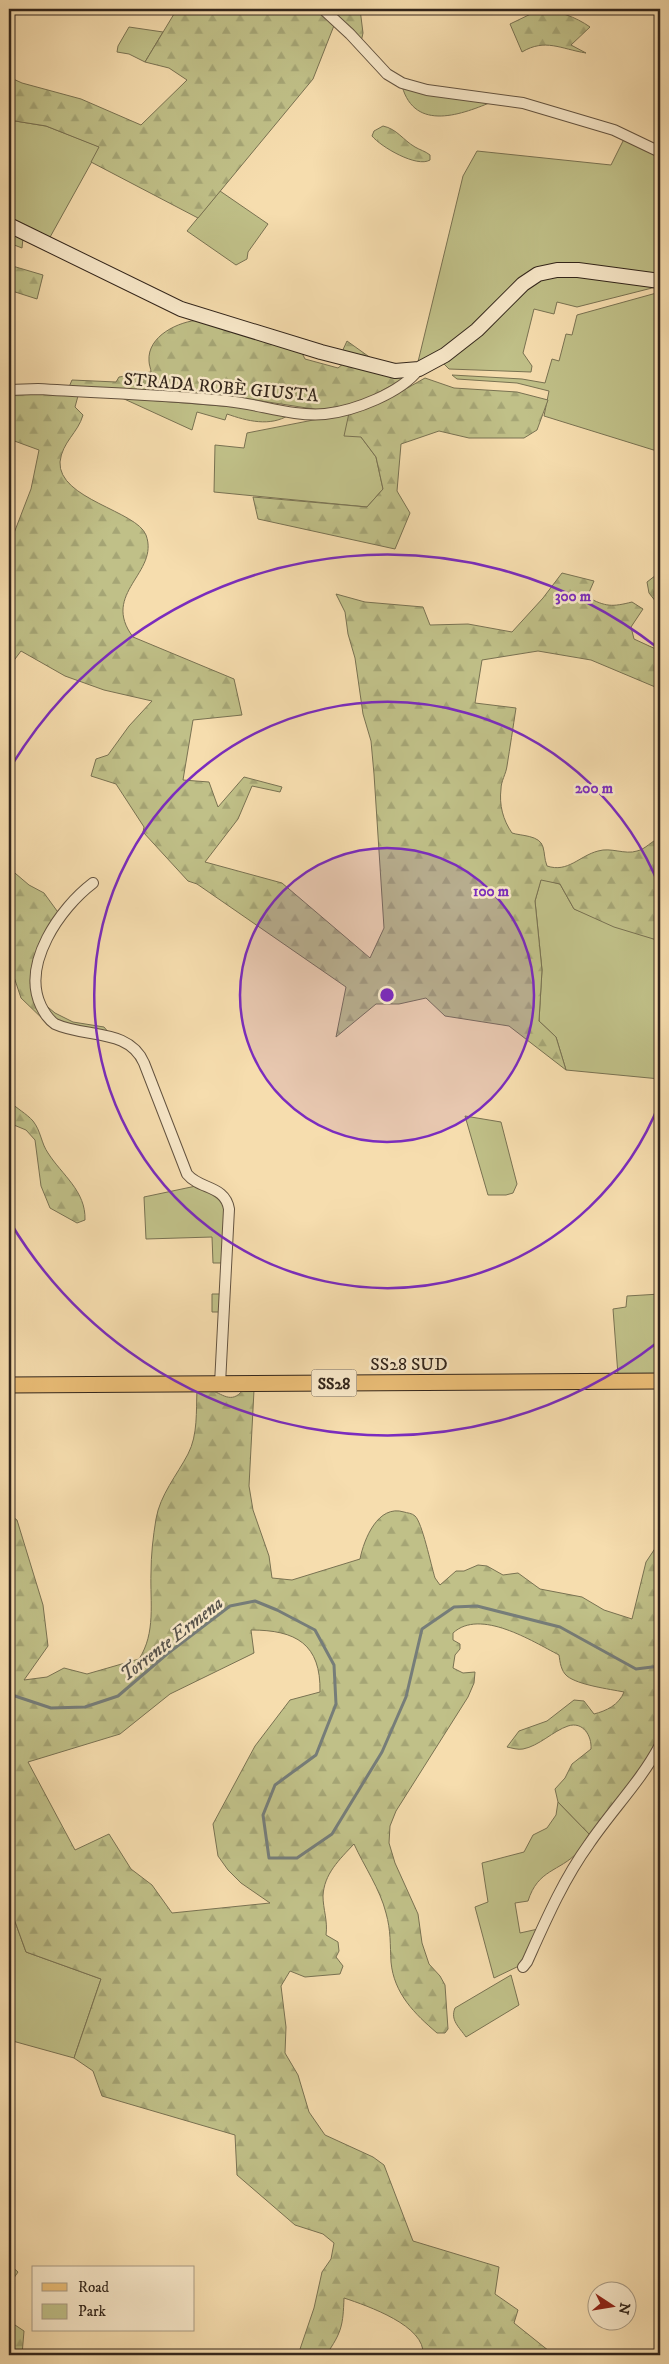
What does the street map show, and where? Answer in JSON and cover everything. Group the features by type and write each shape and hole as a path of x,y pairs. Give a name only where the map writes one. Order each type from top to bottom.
{"main road":[{"name":"SS28 SUD","path":"9,1385 660,1382"}],"street":[{"path":"323,9 350,34 387,74 402,83 426,90 523,103 608,128 660,152"},
{"path":"9,225 181,309 314,350 387,370 406,372 419,370 436,361 464,341 523,284 538,274 557,270 578,270 660,281"},
{"name":"STRADA ROBÈ GIUSTA","path":"9,390 38,389 226,401 322,414 346,410 369,401 408,382 419,370"},
{"path":"93,883 69,907 44,946 37,972 37,996 47,1017 55,1024 119,1039 136,1049 144,1063 187,1174 192,1180 219,1192 226,1201 229,1210 220,1384"},
{"path":"523,1967 549,1913 584,1851 648,1767 660,1744"}],"green space":[{"path":"177,9 320,9 335,23 313,79 198,218 91,162 99,147 46,126 9,120 9,77 22,83 81,99 141,125 187,80 169,68 145,62"},
{"path":"327,9 360,9 363,33 361,42"},
{"path":"539,10 553,11 566,15 590,27 571,45 586,53 546,45 530,48 522,52 510,24"},
{"path":"129,27 163,32 145,62 129,54 117,52 118,46"},
{"path":"402,86 494,101 455,114 429,115 418,110 408,101"},
{"path":"9,120 46,126 100,147 49,239 9,219"},
{"path":"383,126 388,127 430,155 430,160 424,162 408,159 383,146 372,136 374,131"},
{"path":"624,139 660,157 660,278 557,266 465,335 417,366 463,176 477,151 611,165"},
{"path":"220,191 268,224 248,252 247,259 236,265 187,231"},
{"path":"9,231 23,238 22,248 9,243"},
{"path":"9,265 43,275 37,299 9,290"},
{"path":"560,274 660,286 577,307 557,302 554,314 534,309 523,353 532,366 531,372 449,369 442,362 527,285"},
{"path":"660,292 660,452 544,416 549,391 517,383 457,379 452,375 522,379 545,383 552,359 559,361 566,334 572,335 577,315"},
{"path":"200,320 301,351 305,359 338,368 344,363 408,376 369,398 339,408 320,410 242,398 69,387 72,380 116,382 119,377 151,372 150,352 153,344 159,337 183,323"},
{"path":"347,341 382,366 341,354"},
{"path":"425,378 454,388 517,392 548,400 537,430 524,438 469,438 439,431 401,444 397,491 410,513 395,549 258,519 253,497 367,507 383,489 376,457 361,437 344,436 349,413 388,399"},
{"path":"28,393 78,396 75,407 83,415 61,455 60,462 63,475 71,486 140,526 146,535 148,548 145,561 126,595 123,608 125,622 133,637 234,679 242,715 193,720 183,780 209,782 218,807 244,777 282,787 280,792 252,786 238,819 205,862 282,883 370,958 384,928 371,741 363,714 355,658 348,634 345,612 336,594 365,602 423,607 430,625 468,624 512,632 543,598 562,573 594,581 587,597 609,605 632,602 643,609 631,627 634,639 660,651 660,689 591,660 538,651 482,660 475,703 516,708 501,795 502,812 512,833 538,840 543,847 547,866 554,868 567,866 598,851 637,851 660,838 660,941 614,927 574,909 560,884 541,880 535,901 542,970 539,1021 556,1037 566,1070 509,1026 445,1016 426,998 399,1004 376,1004 336,1037 346,987 197,884 188,881 143,832 144,827 116,784 91,776 96,759 108,755 129,726 152,701 104,690 65,676 21,651 9,667 9,546 31,489 39,450 9,439 9,394"},
{"path":"122,398 235,407 289,415 274,421 258,422 227,414 225,420 197,412 192,430"},
{"path":"349,413 361,437 376,457 383,489 367,507 214,492 215,445 244,448 247,433"},
{"path":"660,572 660,607 649,593 647,582"},
{"path":"9,868 29,885 44,893 60,915 36,960 47,1023 21,998 14,977 9,972"},
{"path":"541,879 560,884 574,909 660,941 660,1079 566,1070 556,1037 539,1021 542,970 535,901"},
{"path":"43,1003 55,1013 73,1022 104,1027 110,1034 73,1027 53,1018"},
{"path":"9,1101 31,1118 36,1125 48,1153 82,1200 85,1220 77,1223 50,1208 41,1186 35,1140 26,1130 9,1123"},
{"path":"465,1116 501,1122 517,1184 513,1193 488,1195"},
{"path":"196,1186 220,1197 225,1209 223,1263 213,1263 212,1237 146,1239 144,1197"},
{"path":"212,1294 221,1294 220,1312 212,1312"},
{"path":"660,1294 660,1375 618,1375 613,1309 626,1307 627,1296"},
{"path":"197,1390 210,1390 227,1397 234,1397 243,1390 254,1390 249,1486 253,1510 269,1556 272,1578 292,1580 360,1559 369,1533 380,1518 387,1513 395,1511 404,1512 415,1516 418,1520 435,1578 440,1585 456,1571 464,1571 478,1565 487,1566 503,1575 518,1573 540,1589 582,1597 604,1610 632,1619 646,1562 660,1541 660,1738 650,1758 591,1836 558,1802 555,1789 565,1778 572,1764 591,1749 590,1739 586,1731 578,1726 568,1726 529,1747 519,1749 507,1747 519,1731 547,1721 574,1700 584,1701 594,1714 612,1707 622,1697 624,1692 572,1679 563,1672 559,1655 506,1629 477,1624 464,1626 453,1633 453,1640 460,1644 460,1649 455,1655 453,1668 463,1673 475,1672 474,1683 468,1697 396,1811 390,1826 389,1843 395,1863 418,1914 422,1943 429,1964 445,1985 448,2029 445,2033 437,2033 414,2011 396,1984 391,1962 389,1926 386,1913 376,1886 354,1844 329,1874 323,1896 326,1935 338,1942 339,1951 336,1957 343,1966 340,1974 305,1977 290,1971 281,1986 286,2027 285,2053 298,2075 309,2112 325,2135 373,2157 384,2165 413,2241 499,2267 495,2294 518,2310 514,2323 554,2355 423,2355 421,2345 406,2326 367,2306 344,2298 341,2328 326,2355 298,2355 314,2308 322,2272 331,2259 334,2243 323,2234 295,2225 237,2175 235,2135 102,2096 93,2071 74,2058 101,1979 26,1952 9,1910 9,1514 17,1520 43,1605 48,1646 24,1680 47,1677 64,1668 87,1674 139,1659 148,1639 150,1628 151,1560 156,1519 165,1493 191,1447 195,1431","holes":["251,1630 267,1631 293,1637 303,1643 310,1651 316,1662 320,1692 290,1700 255,1746 213,1824 218,1856 228,1870 241,1883 270,1903 172,1913 152,1885 131,1869 109,1834 75,1850 28,1762 120,1734 170,1694 254,1653"]},
{"path":"558,1802 591,1836 582,1849 571,1859 537,1883 528,1901 515,1903 520,1933 538,1929 521,1965 494,1978 475,1907 488,1902 482,1863 524,1852 533,1835 547,1828 556,1815"},
{"path":"9,1910 26,1952 101,1979 74,2058 9,2040"},
{"path":"511,1975 519,2005 466,2037 454,2020 455,2008"},
{"path":"9,2264 18,2272 9,2285"},
{"path":"9,2321 24,2331 22,2355 9,2355"}],"waterway":[{"name":"Torrente Ermena","path":"9,1694 51,1708 85,1707 118,1696 167,1654 230,1606 255,1601 315,1630 334,1665 336,1704 316,1755 275,1785 263,1815 269,1858 297,1858 332,1834 382,1752 406,1697 422,1629 454,1607 477,1606 560,1627 636,1669 660,1666"}]}
